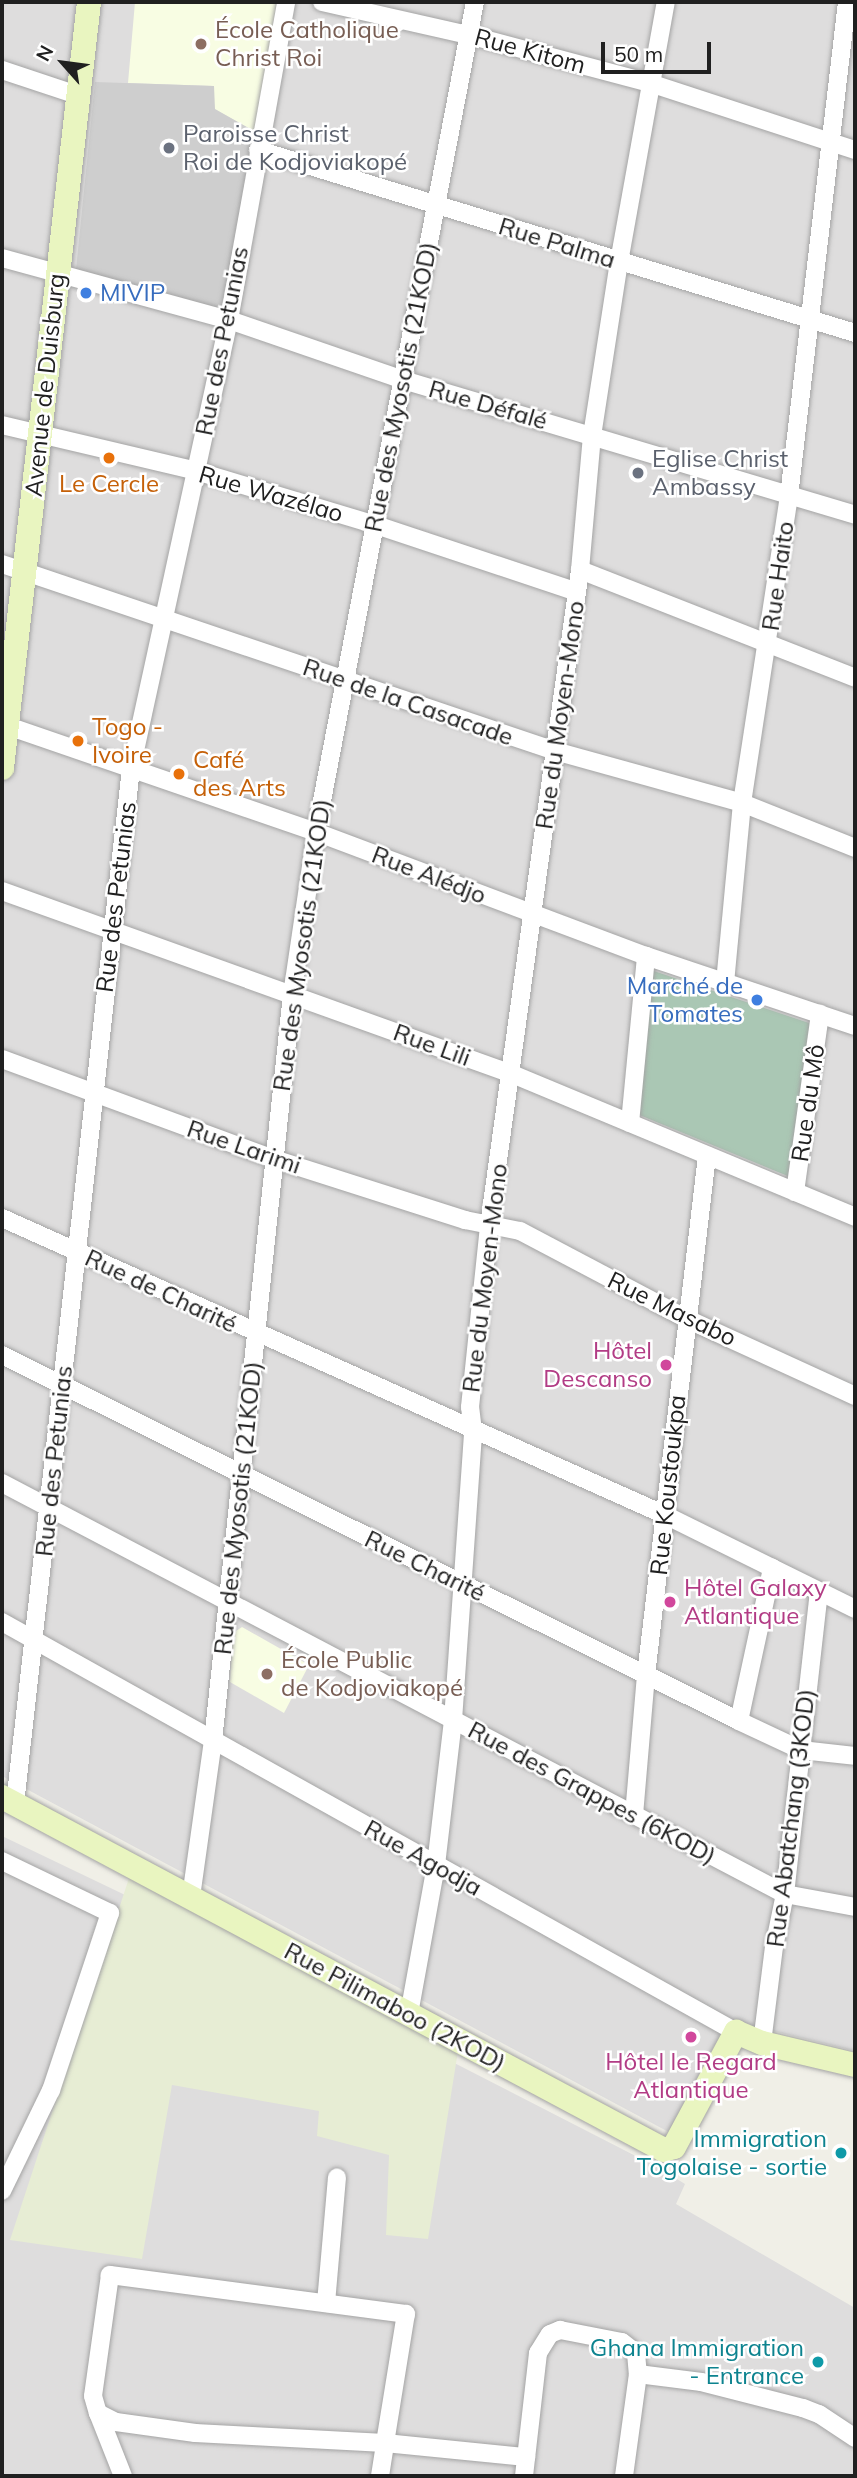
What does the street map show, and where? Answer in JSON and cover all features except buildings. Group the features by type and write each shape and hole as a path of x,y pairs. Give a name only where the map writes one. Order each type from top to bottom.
{"street":[{"name":"Avenue de Duisburg","path":"2,768 4,725 26,573 57,271 89,2"},
{"name":"Rue des Petunias","path":"8,1800 35,1641 131,769 162,617 229,320 286,2"},
{"name":"Rue Kitom","path":"322,2 469,35 653,84 855,150"},
{"name":"Rue des Myosotis (21KOD)","path":"191,1897 214,1741 292,995 316,832 475,2"},
{"name":"Rue du Moyen-Mono","path":"409,2014 436,1865 453,1720 473,1432 470,1407 489,1225 580,570 592,436 619,262 666,2"},
{"name":"Rue Haito","path":"725,983 742,803 789,496 847,2"},
{"path":"2,70 77,95"},
{"name":"Rue Palma","path":"258,150 855,333"},
{"name":"Rue Défalé","path":"2,257 229,320 403,380 855,515"},
{"name":"Rue Wazélao","path":"2,425 39,436 196,471 373,524 577,592"},
{"name":"Rue de la Casacade","path":"2,564 555,751 742,803 855,848"},
{"path":"580,570 855,678"},
{"name":"Rue Alédjo","path":"4,725 316,832 646,956 855,1026"},
{"name":"Rue Lili","path":"2,891 512,1074 855,1217"},
{"path":"630,1123 646,956"},
{"name":"Rue du Mô","path":"795,1192 820,1014"},
{"name":"Rue Larimi","path":"2,1059 274,1159 489,1225"},
{"name":"Rue Koustoukpa","path":"634,1815 646,1675 707,1156"},
{"name":"Rue de Charité","path":"2,1218 473,1432 665,1515 855,1609"},
{"name":"Rue Masabo","path":"489,1225 520,1231 687,1319 855,1396"},
{"name":"Rue Charité","path":"2,1355 738,1721 801,1750 855,1756"},
{"name":"Rue des Grappes (6KOD)","path":"2,1483 785,1895 855,1907"},
{"path":"738,1721 772,1568"},
{"name":"Rue Abatchang (3KOD)","path":"762,2043 774,1947 785,1895 820,1592"},
{"name":"Rue Agodja","path":"2,1622 736,2032 762,2043 855,2064"},
{"name":"Rue Pilimaboo (2KOD)","path":"8,1800 664,2150 674,2147 736,2032"},
{"path":"2,1861 110,1913 51,2090 2,2191"},
{"path":"326,2303 337,2177"},
{"path":"123,2476 93,2396 110,2275 406,2314 380,2476"},
{"path":"524,2476 538,2353 551,2334 560,2330 622,2342 636,2353 638,2374 624,2476"},
{"path":"638,2374 701,2382 803,2408 819,2414 855,2438"},
{"path":"98,2413 116,2422 195,2433 385,2443 526,2457"}],"shaded area":[{"path":"2,2 855,2 855,2051 736,2022 678,2137 2,1776"},
{"name":"École Catholique Christ Roi","path":"135,2 273,2 276,5 259,134 207,105 213,86 128,83"},
{"path":"95,82 214,86 215,109 259,134 224,311 76,270"},
{"path":"648,969 815,1025 795,1179 637,1114"},
{"name":"École Public de Kodjoviakopé","path":"242,1627 309,1665 284,1713 230,1682 233,1633"},
{"path":"2,1836 146,1905 659,2168 685,2184 676,2204 855,2308 855,2476 2,2476"},
{"path":"130,1875 458,2051 428,2239 386,2235 389,2155 317,2136 319,2111 172,2085 142,2259 10,2240"}],"place":[{"name":"École Catholique Christ Roi","path":"201,44"},
{"name":"Paroisse Christ Roi de Kodjoviakopé","path":"169,148"},
{"name":"MIVIP","path":"86,293"},
{"name":"Le Cercle","path":"109,458"},
{"name":"Eglise Christ Ambassy","path":"638,473"},
{"name":"Togo - Ivoire","path":"78,741"},
{"name":"Café des Arts","path":"179,774"},
{"name":"Marché de Tomates","path":"757,1000"},
{"name":"Hôtel Descanso","path":"666,1365"},
{"name":"Hôtel Galaxy Atlantique","path":"670,1602"},
{"name":"École Public de Kodjoviakopé","path":"267,1674"},
{"name":"Hôtel le Regard Atlantique","path":"691,2037"},
{"name":"Immigration Togolaise - sortie","path":"841,2153"},
{"name":"Ghana Immigration - Entrance","path":"818,2362"}]}
